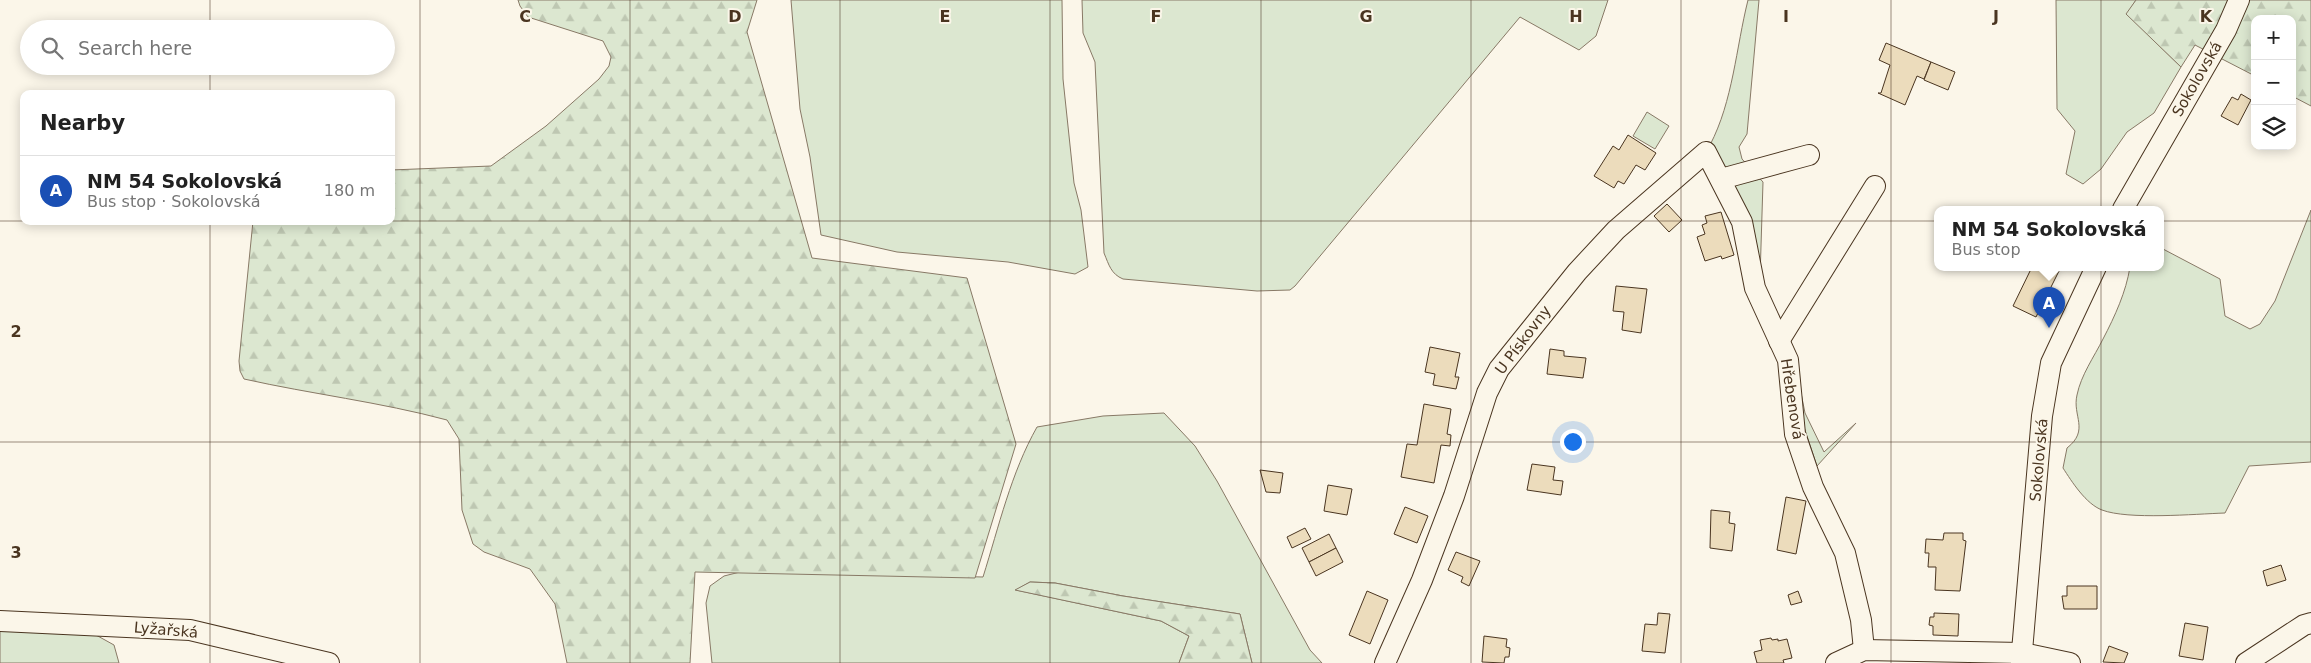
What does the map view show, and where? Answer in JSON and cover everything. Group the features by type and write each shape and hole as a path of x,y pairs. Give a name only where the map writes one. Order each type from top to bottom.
{"street":[{"name":"Sokolovská","path":"2125,206 2226,30 2239,0"},
{"name":"Hřebenová","path":"1706,152 1742,222 1755,288 1788,360 1795,434 1813,487 1845,553 1861,620 1864,650"},
{"name":"U Pískovny","path":"1385,663 1422,580 1454,496 1487,393 1499,369 1577,272 1616,230 1706,152"},
{"path":"1721,178 1809,155"},
{"path":"1779,341 1875,186"},
{"name":"Sokolovská","path":"2021,658 2042,424 2051,363 2094,271"},
{"name":"Lyžařská","path":"0,621 190,630 330,663"},
{"path":"2246,663 2304,625 2311,623"},
{"path":"1836,663 1864,650 2021,658 2070,663"}],"green space":[{"path":"518,0 757,0 747,32 812,258 967,278 1016,444 975,578 695,572 690,663 567,663 555,604 530,569 484,552 473,544 462,510 459,439 447,420 396,408 244,379 240,371 239,361 253,225 395,225 395,170 491,166 546,126 599,79 609,66 611,57 603,41 528,17"},
{"path":"791,0 1062,0 1063,79 1074,183 1081,210 1088,267 1075,274 1008,262 897,252 821,235 810,157 800,109"},
{"path":"1082,0 1608,0 1596,36 1579,50 1520,17 1295,286 1290,290 1257,291 1123,279 1111,269 1104,253 1095,62 1083,33"},
{"path":"1748,0 1759,0 1747,134 1739,147 1742,159 1763,182 1760,278 1795,363 1805,413 1824,452 1856,423 1817,466 1710,145 1718,128 1729,92"},
{"path":"2056,0 2136,0 2127,14 2181,67 2154,113 2127,132 2101,169 2083,184 2066,174 2075,131 2057,109"},
{"path":"2136,0 2311,0 2311,106 2296,98 2296,15 2251,15 2251,74 2195,45 2181,67 2126,14"},
{"path":"1647,112 1669,126 1655,149 1633,136"},
{"path":"2311,210 2311,462 2249,466 2225,513 2162,516 2128,515 2102,510 2090,503 2063,468 2067,448 2078,435 2079,423 2076,403 2079,388 2116,313 2129,271 2164,271 2164,250 2220,279 2225,316 2250,329 2260,324 2275,301"},
{"path":"1164,413 1195,446 1217,481 1310,650 1322,663 1252,663 1240,614 1123,596 1055,583 1030,582 1016,590 1161,621 1189,636 1179,663 712,663 706,603 710,586 724,576 744,571 983,577 1013,481 1037,427 1103,416"},
{"path":"1030,582 1055,583 1123,596 1240,614 1252,663 1179,663 1189,636 1161,621 1015,590"},
{"path":"0,628 96,635 114,645 119,663 0,663"}],"building":[{"path":"1886,43 1931,62 1924,79 1917,76 1905,105 1878,93 1881,93 1890,65 1879,60"},
{"path":"1931,62 1955,72 1948,90 1924,80"},
{"path":"2241,94 2251,100 2238,125 2221,116 2232,97 2238,100"},
{"path":"1628,135 1656,153 1645,170 1636,165 1624,184 1618,181 1614,188 1594,176 1613,146 1619,150"},
{"path":"1667,204 1682,220 1669,232 1654,216"},
{"path":"1721,212 1734,255 1722,259 1721,256 1705,261 1697,237 1705,234 1702,225 1707,223 1705,216"},
{"path":"2030,271 2059,271 2036,317 2013,306"},
{"path":"1616,286 1647,289 1641,333 1622,330 1624,312 1613,311"},
{"path":"1430,347 1460,353 1455,377 1459,377 1456,389 1433,385 1435,374 1425,372"},
{"path":"1550,349 1564,351 1564,356 1586,358 1583,378 1547,374"},
{"path":"1424,404 1451,409 1447,434 1451,435 1450,446 1441,445 1434,483 1401,477 1407,444 1417,445"},
{"path":"1532,464 1555,467 1553,480 1563,481 1561,495 1527,490"},
{"path":"1260,470 1283,473 1280,493 1266,492"},
{"path":"1328,485 1352,489 1347,515 1324,511"},
{"path":"1786,497 1806,501 1796,554 1777,550"},
{"path":"1405,507 1428,516 1417,543 1394,534"},
{"path":"1711,510 1730,512 1729,523 1735,524 1732,551 1710,548"},
{"path":"1305,528 1311,539 1292,548 1287,537"},
{"path":"1944,533 1963,533 1963,540 1966,541 1960,591 1935,590 1936,567 1928,567 1929,553 1925,553 1926,539 1943,540"},
{"path":"1329,534 1336,548 1309,562 1302,548"},
{"path":"1336,548 1343,562 1316,576 1309,562"},
{"path":"1456,552 1480,561 1469,586 1461,582 1463,577 1448,570"},
{"path":"2281,565 2286,580 2267,586 2263,571"},
{"path":"2067,586 2097,586 2097,609 2064,609 2062,596 2067,596"},
{"path":"1367,591 1388,600 1370,644 1349,635"},
{"path":"1798,591 1802,602 1791,605 1788,595"},
{"path":"1658,613 1670,614 1665,653 1642,651 1645,624 1657,625"},
{"path":"1934,613 1959,614 1958,636 1933,635 1933,626 1929,625 1930,617 1934,617"},
{"path":"2185,623 2208,627 2203,660 2179,656"},
{"path":"1484,636 1507,639 1506,647 1510,648 1509,657 1505,657 1504,663 1482,662"},
{"path":"1771,638 1772,640 1778,639 1778,641 1787,639 1792,658 1783,660 1784,663 1757,663 1754,652 1762,650 1760,640"},
{"path":"2109,646 2128,653 2124,663 2103,662"}],"place":[{"name":"NM 54 Sokolovská","path":"2049,328"}]}
